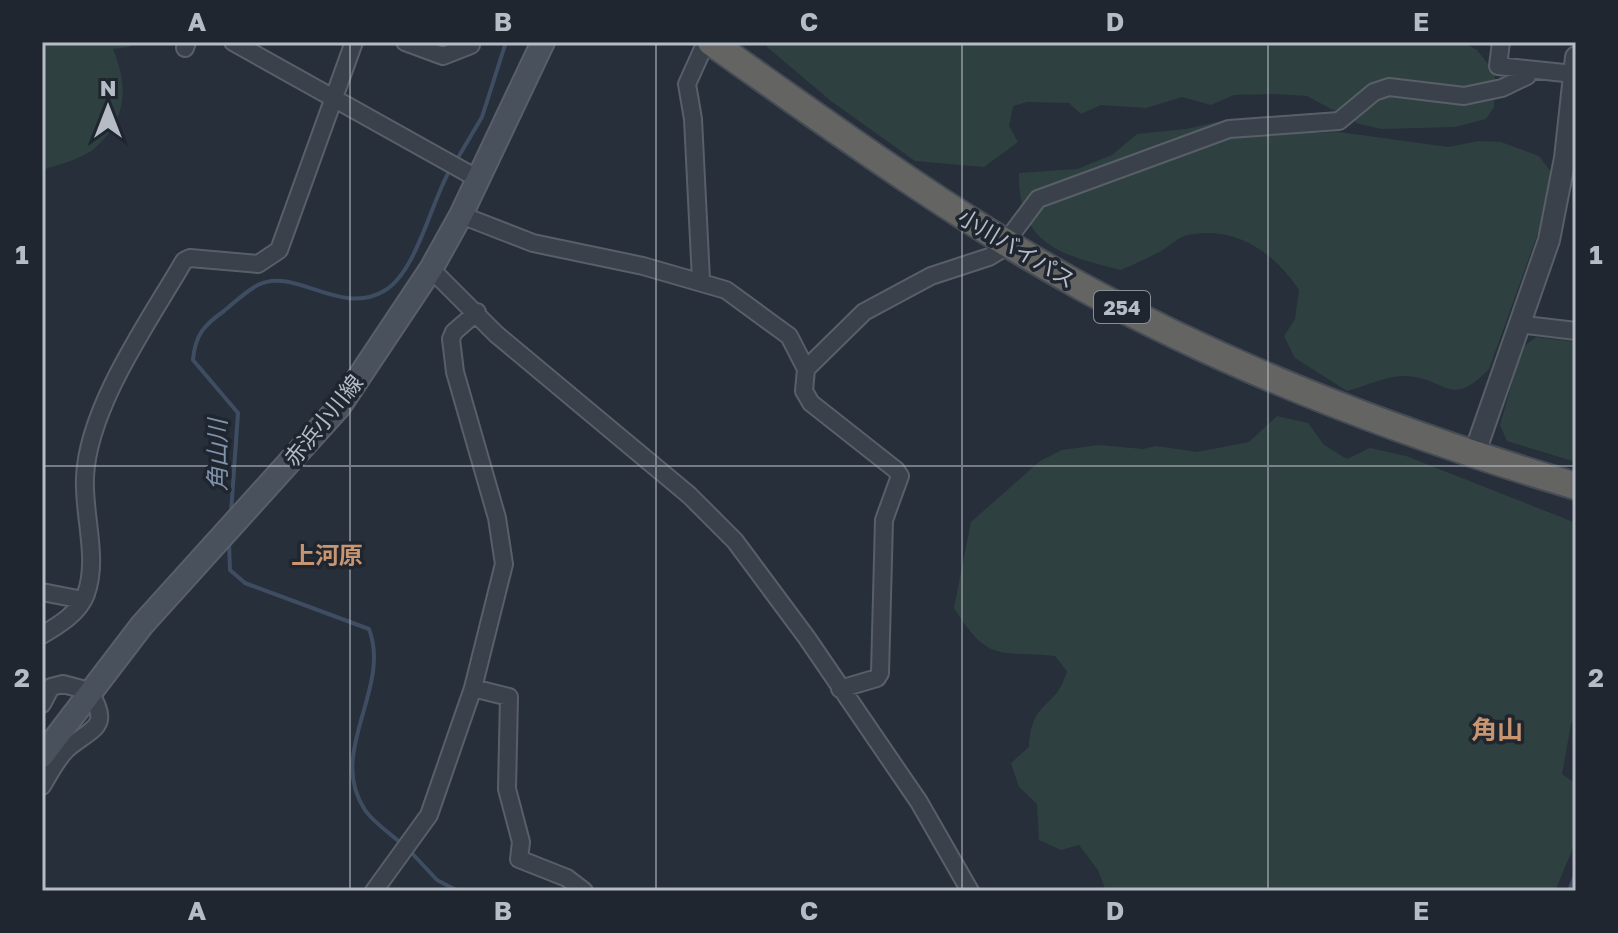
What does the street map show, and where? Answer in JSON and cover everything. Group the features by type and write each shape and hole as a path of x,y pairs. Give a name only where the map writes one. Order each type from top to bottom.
{"highway":[{"name":"小川バイパス","path":"705,46 879,162 1084,288 1262,374 1365,416 1576,486"}],"main road":[{"name":"赤浜小川線","path":"42,756 142,625 339,407 431,269 461,215 472,176 543,42"}],"street":[{"path":"233,42 472,176"},
{"path":"405,42 443,56 471,45"},
{"path":"1475,452 1549,240 1573,103 1575,66 1527,69 1498,66 1501,42"},
{"path":"42,635 66,620 83,600 90,573 85,477 89,452 124,365 184,261 190,258 258,264 279,250 355,44"},
{"path":"701,280 693,119 686,98 687,84 705,46"},
{"path":"806,369 864,312 931,276 989,257 1007,243 1038,199 1229,129 1339,121 1358,103 1389,87 1464,96 1502,88 1527,76 1527,69"},
{"path":"461,215 533,243 701,280 726,290 789,336 806,369 804,391 811,403 900,476 884,520 880,673 877,678 840,689"},
{"path":"431,269 496,334 689,495 735,541 807,638 919,802 970,891"},
{"path":"374,891 414,839 434,801 473,688 504,564 497,518 455,372 451,339 454,332 477,312"},
{"path":"1518,324 1576,331"},
{"path":"42,592 83,600"},
{"path":"42,704 51,687 63,684 89,691 101,713 98,725 58,759 42,786"},
{"path":"473,688 509,697 507,789 521,842 519,859 567,878 584,891"}],"shaded area":[{"path":"42,42 133,42 129,47 113,49 121,76 122,101 114,125 106,137 83,155 42,170"},
{"path":"768,42 1462,42 1477,50 1495,73 1494,107 1486,119 1455,127 1382,129 1359,124 1307,96 1234,95 1211,105 1182,97 1146,108 1101,105 1081,114 1069,103 1027,102 1013,106 1009,126 1018,142 984,167 915,161 831,101 767,47"},
{"path":"1230,119 1287,121 1317,133 1339,132 1448,147 1479,141 1501,142 1539,156 1554,176 1547,208 1489,369 1465,388 1456,390 1417,377 1396,376 1347,391 1295,358 1284,336 1295,319 1299,290 1278,264 1252,244 1222,234 1188,235 1121,270 1062,252 1035,231 1026,216 1019,173 1077,169 1112,155 1137,134 1186,129"},
{"path":"1536,337 1576,342 1576,462 1507,441 1500,425 1522,348"},
{"path":"1277,416 1308,423 1324,445 1347,459 1370,448 1406,456 1576,523 1576,717 1571,724 1562,774 1576,784 1576,841 1555,891 1106,891 1098,870 1079,845 1061,850 1039,840 1037,804 1019,787 1011,763 1029,747 1031,731 1039,712 1056,693 1067,671 1055,656 1006,653 985,646 954,608 971,522 1040,461 1062,450 1099,445 1143,449 1156,446 1197,452 1249,442"}],"waterway":[{"name":"角山川","path":"456,161 482,117 506,42"},
{"name":"角山川","path":"231,513 238,413 193,360 202,331 249,290 272,281 302,285 334,296 351,298 384,291 396,282 406,268 451,168"},
{"name":"角山川","path":"229,542 230,570 245,583 369,629 374,652 373,674 355,743 352,766 355,788 369,815 402,844"},
{"name":"角山川","path":"409,850 437,880 458,891"},
{"path":"1569,891 1576,873"}],"district":[{"name":"上河原","path":"327,554"},
{"name":"角山","path":"1497,729"}]}
